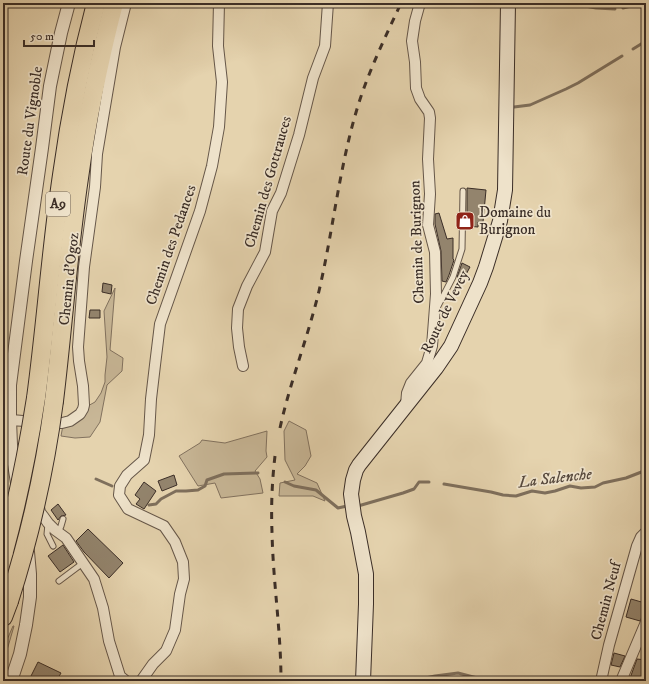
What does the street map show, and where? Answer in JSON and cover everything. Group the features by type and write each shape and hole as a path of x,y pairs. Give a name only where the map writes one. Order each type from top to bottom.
{"highway":[{"name":"A9","path":"6,609 19,569 46,457 54,401 83,147 103,45 114,3"},
{"name":"A9","path":"3,552 15,511 27,456 36,398 61,177 78,80 94,8"}],"main road":[{"name":"Route de Vevey","path":"363,681 367,588 364,559 352,504 351,486 359,465 436,368 451,346 486,267 500,221 506,185 508,3"}],"street":[{"name":"Route du Vignoble","path":"11,681 22,647 26,626 30,597 30,574 7,415 12,367 50,86 69,3"},
{"name":"Chemin d'Ogoz","path":"7,415 32,423 56,423 70,421 80,414 83,409 84,391 78,347 84,267 95,186 97,154 115,47 126,3"},
{"name":"Chemin des Pedances","path":"141,681 153,664 166,651 175,630 180,594 184,579 183,562 175,542 164,526 128,509 119,495 120,486 127,475 144,460 149,435 151,399 160,324 200,211 212,166 219,127 222,82 218,46 219,3"},
{"name":"Chemin des Gottrauces","path":"243,366 236,328 238,309 247,286 265,252 272,211 280,193 299,135 313,78 325,46 328,3"},
{"name":"Chemin de Burignon","path":"406,405 407,393 411,383 427,363 432,346 436,294 435,252 428,225 430,194 428,159 430,118 429,112 420,99 416,88 415,62 412,41 420,3"},
{"path":"32,423 38,436 39,506 48,523 58,533 66,538 94,579 103,608 109,641 120,676 126,681"},
{"name":"Chemin Neuf","path":"601,681 609,645 637,546 641,537 646,532"},
{"path":"621,681 646,622"}],"lane":[{"path":"434,314 453,276 462,249 463,191"},
{"path":"58,533 63,519"},
{"path":"48,523 47,534 53,546"},
{"path":"59,581 83,563"}],"shaded area":[{"path":"115,288 110,350 123,358 122,371 107,385 100,422 90,437 75,438 61,436 63,425 95,402 101,393 105,382 107,357 104,311"},
{"path":"289,421 306,430 311,456 305,466 297,474 317,483 325,501 313,496 279,496 280,483 295,480 285,460 284,431"},
{"path":"267,431 267,457 255,471 260,479 263,493 221,498 215,483 198,486 179,456 200,443 202,440 225,443"},
{"path":"14,626 3,664 3,649"}],"building":[{"path":"467,188 486,190 483,222 478,222 478,227 467,226"},
{"path":"439,213 447,239 453,238 454,260 446,282 442,281 441,251 435,224 435,214"},
{"path":"462,263 470,267 463,280 457,277"},
{"path":"103,283 112,285 111,294 102,292"},
{"path":"90,310 100,310 100,318 89,318"},
{"path":"174,475 177,485 162,491 158,481"},
{"path":"144,482 156,491 144,509 136,504 140,499 135,495"},
{"path":"58,504 66,515 61,516 58,520 51,510"},
{"path":"88,529 123,563 109,578 84,552 76,541"},
{"path":"63,545 74,562 60,572 48,556"},
{"path":"631,599 645,603 640,621 626,617"},
{"path":"614,653 625,656 620,667 611,665"},
{"path":"637,659 646,660 645,681 629,681"},
{"path":"38,662 61,673 57,680 52,678 51,681 36,681 30,678"}],"waterway":[{"path":"569,3 596,8 615,9"},
{"path":"623,8 642,3"},
{"path":"633,49 646,41"},
{"path":"514,107 530,105 566,89 622,56"},
{"name":"La Salenche","path":"444,484 516,496 532,491 545,493 570,486 581,488 595,487 603,483 626,478 644,471"},
{"name":"La Salenche","path":"149,505 156,504 161,499 176,491 198,490 205,486 207,480 224,474 258,473"},
{"name":"La Salenche","path":"96,479 112,486"},
{"name":"La Salenche","path":"285,482 294,486 316,490 338,508 347,506"},
{"name":"La Salenche","path":"358,506 414,489 419,482 429,482"},
{"path":"411,681 458,673 481,679"}],"railway":[{"path":"280,428 319,291 345,154 357,109 372,68 401,3"},
{"path":"275,456 272,484 272,523 281,681"}],"place":[{"name":"Domaine du Burignon","path":"465,221"}]}
